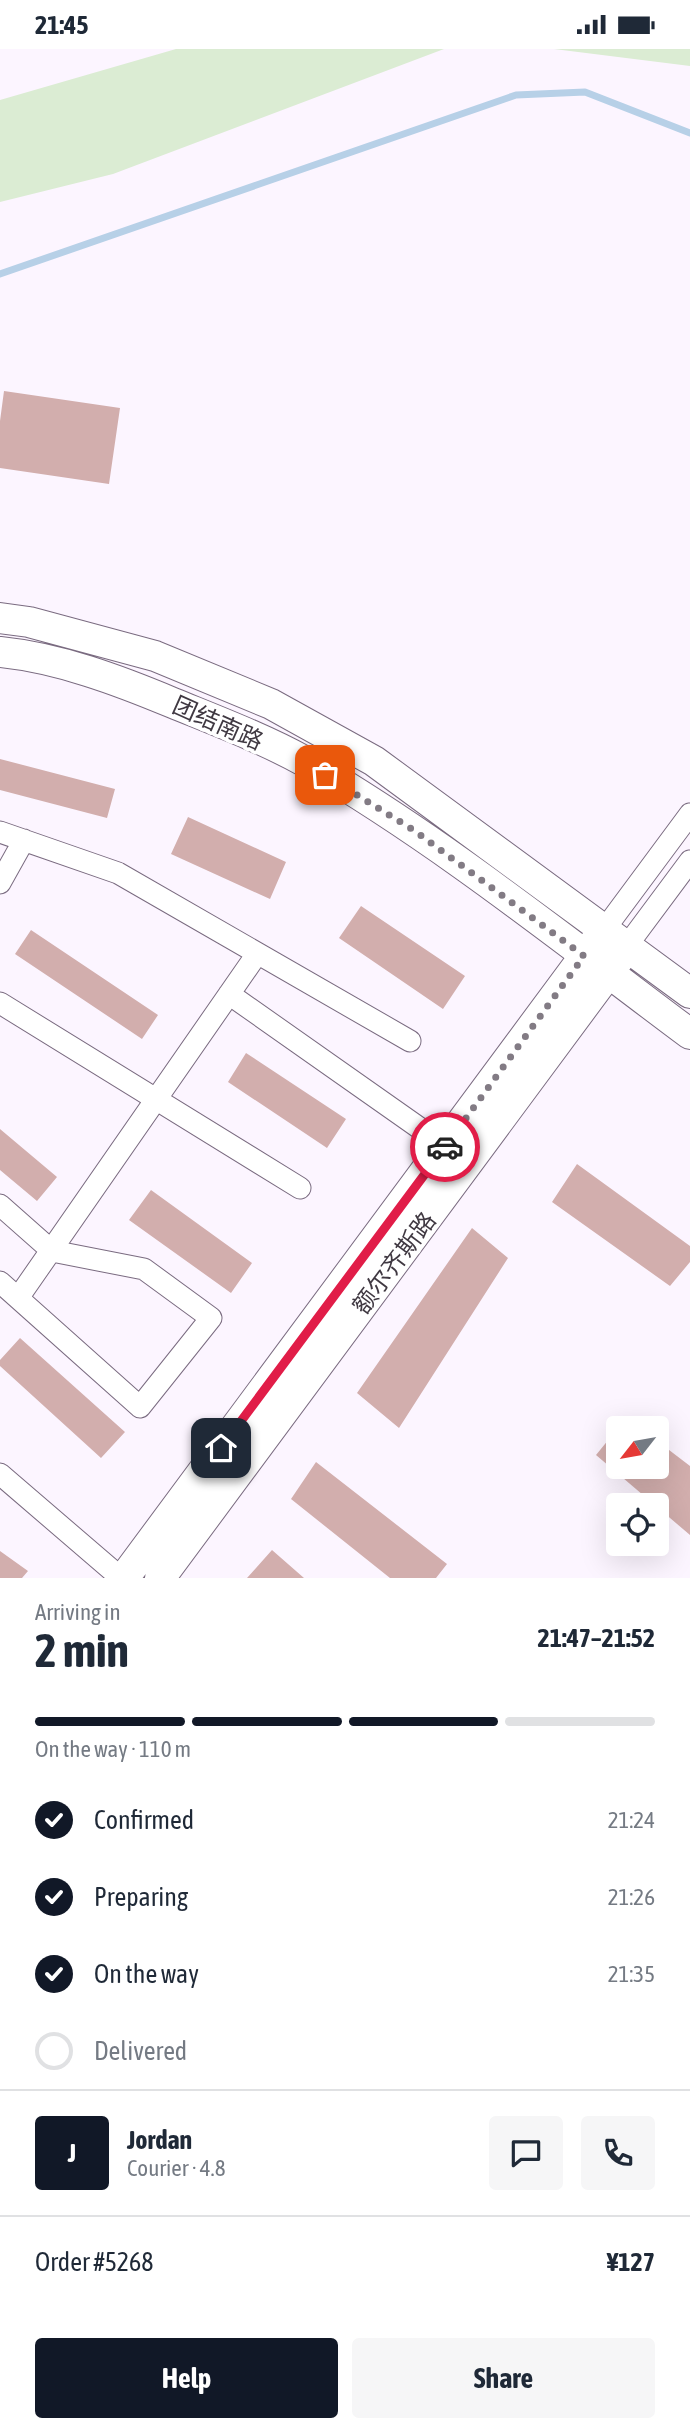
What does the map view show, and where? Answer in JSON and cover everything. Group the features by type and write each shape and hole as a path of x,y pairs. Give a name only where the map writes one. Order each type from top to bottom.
{"main road":[{"name":"团结南路","path":"0,618 29,622 155,656 271,704 374,761 690,993"},
{"name":"团结南路","path":"0,652 24,655 123,683 228,725 302,761 415,831 690,1034"},
{"path":"123,1578 584,956 615,939"},
{"name":"额尔齐斯路","path":"160,1578 609,974 615,939"}],"street":[{"path":"615,939 690,814"},
{"path":"0,832 118,873 410,1041"},
{"path":"0,883 24,840"},
{"path":"615,939 690,861"},
{"path":"18,1298 257,954"},
{"path":"229,994 445,1146"},
{"path":"0,1003 300,1188"},
{"path":"0,1205 52,1251 144,1269 211,1318 140,1406 0,1282"},
{"path":"0,1474 123,1578"}],"green space":[{"path":"176,49 444,49 113,174 0,202 0,100"},
{"path":"554,49 690,49 690,66"}],"building":[{"path":"4,391 120,408 109,484 0,468 0,421"},
{"path":"0,759 115,789 107,818 0,790"},
{"path":"188,817 286,862 270,899 171,854"},
{"path":"361,906 465,976 443,1009 339,938"},
{"path":"31,930 158,1015 142,1039 15,954"},
{"path":"246,1053 346,1119 327,1148 228,1082"},
{"path":"0,1129 57,1177 37,1201 0,1170"},
{"path":"577,1164 690,1246 690,1262 670,1286 552,1202"},
{"path":"151,1190 252,1263 231,1293 129,1220"},
{"path":"472,1228 508,1258 399,1428 357,1393"},
{"path":"20,1338 125,1432 101,1458 0,1366 0,1360"},
{"path":"606,1443 606,1464 596,1455"},
{"path":"669,1450 690,1466 690,1535 669,1517 669,1493 641,1493 624,1479 669,1479"},
{"path":"316,1462 447,1564 436,1578 390,1578 291,1499"},
{"path":"272,1550 304,1578 247,1578"},
{"path":"0,1551 28,1571 22,1578 0,1578"}],"waterway":[{"path":"0,274 516,95 585,92 690,133"}],"way so far":[{"path":"325,775 415,831 584,956 445,1147"}],"route":[{"path":"221,1448 445,1147"}]}
